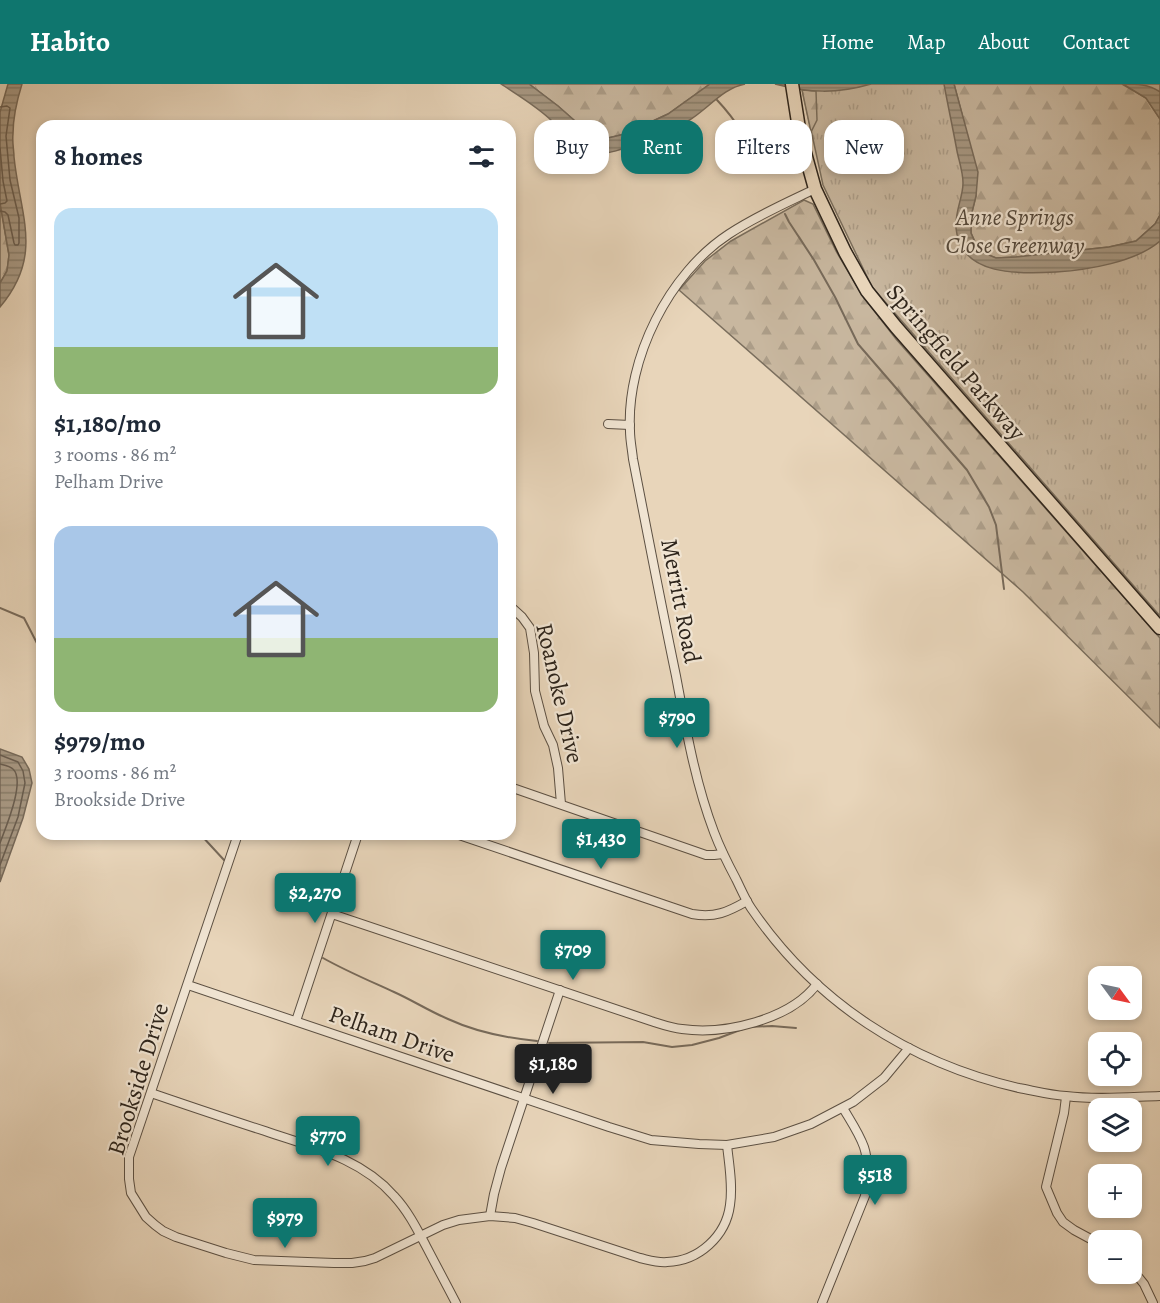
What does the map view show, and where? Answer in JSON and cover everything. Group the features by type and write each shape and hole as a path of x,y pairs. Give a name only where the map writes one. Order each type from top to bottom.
{"main road":[{"name":"Springfield Parkway","path":"792,84 800,135 815,189 845,252 867,291 1160,628"}],"street":[{"name":"Merritt Road","path":"815,189 729,234 705,253 676,286 662,307 641,354 632,395 630,425 633,459 693,762 708,816 723,854 747,901 789,957 835,1000 862,1020 922,1055 959,1071 991,1081 1066,1096 1098,1098 1160,1096"},
{"path":"608,424 630,425"},
{"name":"Roanoke Drive","path":"516,612 530,628 536,691 544,726 553,745 558,768 561,804"},
{"path":"516,789 706,855 723,854"},
{"name":"Brookside Drive","path":"236,840 129,1156 131,1193 146,1217 163,1232 254,1260 352,1263 375,1258 443,1225 459,1220 490,1216 515,1218 640,1258 668,1262 693,1256 714,1240 723,1229 728,1216 731,1189 727,1145"},
{"path":"296,1021 356,840"},
{"path":"474,840 692,914 713,916 747,901"},
{"path":"332,914 667,1026 683,1029 714,1030 739,1027 777,1014 805,996 817,984"},
{"name":"Pelham Drive","path":"188,985 651,1140 727,1145 786,1134 853,1102 884,1078 909,1048"},
{"path":"490,1216 501,1168 560,990"},
{"path":"152,1093 348,1160 373,1176 394,1195 405,1209 456,1303"},
{"path":"1066,1096 1046,1186 1063,1222 1088,1238"},
{"path":"822,1303 865,1196 867,1170 864,1148 843,1108"},
{"path":"1142,1282 1153,1303"}],"green space":[{"path":"529,84 710,84 668,114 655,120 621,120 621,135 609,138 609,120 574,120"},
{"name":"Anne Springs Close Greenway","path":"801,84 1160,84 1160,616 872,287 823,185 812,134 812,120 809,120"},
{"path":"954,84 1122,84 1146,98 1160,119 1160,215 1155,224 1136,241 1109,247 996,258 979,251 971,233 971,216 976,196 963,118"},
{"path":"802,90 816,91 817,120 812,130 812,120 808,120"},
{"path":"804,200 813,204 836,251 862,295 896,339 1160,638 1160,728 1023,592 679,290 705,261 731,241"},
{"path":"0,203 9,255 7,271 0,283"}],"water":[{"path":"8,84 22,84 17,102 13,140 26,235 22,270 0,307 0,283 7,271 9,255 0,203 0,112"},
{"path":"501,84 529,84 574,120 551,120"},
{"path":"710,84 745,84 729,90 689,120 655,120 668,114"},
{"path":"775,84 871,84 823,91"},
{"path":"944,84 954,84 978,172 971,216 971,233 979,251 996,258 1109,247 1136,241 1155,224 1160,215 1160,241 1125,260 1097,267 1056,272 1010,272 980,264 968,256 960,244 956,228 963,179"},
{"path":"1123,84 1138,84 1160,92 1160,119 1146,98"},
{"path":"621,135 621,149 609,152 609,138"},
{"path":"0,749 22,757 29,769 32,783 23,818 0,882"}],"waterway":[{"path":"717,100 734,120"},
{"path":"785,214 835,297 858,344 967,470 989,507 996,525 1004,589"},
{"path":"0,608 24,618 36,641"},
{"path":"206,840 224,860"},
{"path":"323,958 469,1028 537,1041"},
{"path":"549,1043 643,1042 672,1047 719,1038 748,1027 796,1028"}]}
